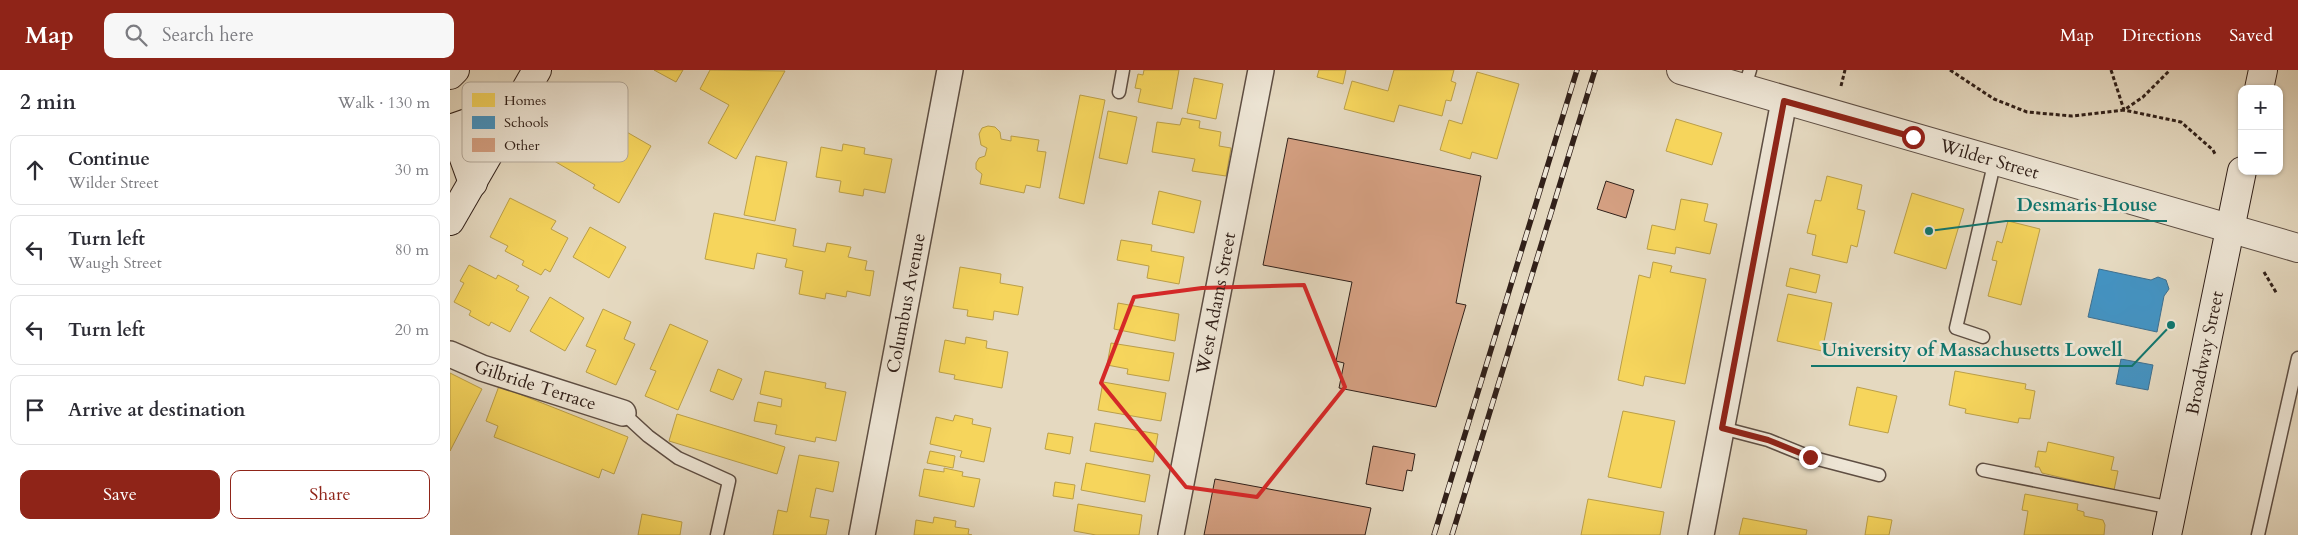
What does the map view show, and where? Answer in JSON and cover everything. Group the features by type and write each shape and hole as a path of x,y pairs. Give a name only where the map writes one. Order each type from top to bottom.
{"main road":[{"path":"450,74 455,70"},
{"path":"530,82 537,70"},
{"name":"Wilder Street","path":"1681,70 1747,80 1784,101 2298,248"},
{"path":"2260,85 2263,70"},
{"path":"452,128 462,154"},
{"path":"465,162 473,183"},
{"path":"450,221 485,162"},
{"name":"Broadway Street","path":"2167,535 2241,175"}],"street":[{"name":"Columbus Avenue","path":"862,535 950,70"},
{"name":"West Adams Street","path":"1171,535 1261,70"},
{"path":"1701,535 1784,101"},
{"name":"Gilbride Terrace","path":"450,354 482,368 623,412"}],"lane":[{"path":"1119,92 1123,70"},
{"path":"1983,337 1956,328 1995,160"},
{"path":"2258,535 2298,358"},
{"path":"623,412 648,436 678,458 728,481 717,535"},
{"path":"1722,428 1768,440 1810,457 1879,475"},
{"path":"1983,470 2172,508"}],"path":[{"path":"1950,70 1994,98 2027,112 2072,116 2124,110 2181,122 2213,150 2216,156"},
{"path":"2111,70 2124,110"},
{"path":"2124,110 2143,97 2168,71"},
{"path":"2264,272 2277,294"}],"highlighted area":[{"path":"1304,285 1345,387 1257,497 1186,487 1101,383 1134,297 1202,288"}],"building: Homes":[{"path":"654,70 683,70 676,82"},
{"path":"710,70 785,71 736,159 708,143 729,105 700,89"},
{"path":"1144,70 1179,70 1172,109 1138,102 1141,89 1135,88 1138,74 1143,75"},
{"path":"1319,70 1346,70 1343,84 1317,77"},
{"path":"1394,70 1454,70 1451,81 1456,83 1451,101 1446,100 1442,116 1399,105 1394,122 1344,109 1352,81 1388,91"},
{"path":"1477,72 1519,84 1497,159 1472,152 1470,159 1440,150 1449,120 1462,124"},
{"path":"1194,78 1223,84 1216,119 1187,113"},
{"path":"1080,95 1105,100 1084,204 1059,198"},
{"path":"1108,111 1137,117 1127,164 1099,158"},
{"path":"1182,118 1200,121 1199,128 1221,132 1219,146 1231,148 1226,176 1192,171 1195,159 1152,152 1157,122 1180,125"},
{"path":"1676,119 1722,133 1712,165 1666,151"},
{"path":"988,126 995,127 1000,132 1001,139 1011,141 1011,136 1039,140 1037,151 1046,152 1040,188 1026,185 1024,193 980,184 982,174 976,169 976,163 979,158 985,156 987,148 981,145 979,134 982,128"},
{"path":"628,133 651,146 619,203 593,188 595,185 556,162 628,162"},
{"path":"843,144 865,148 864,154 892,159 885,193 864,189 863,196 839,192 841,181 816,177 821,147 842,151"},
{"path":"756,156 787,162 775,221 744,215"},
{"path":"1827,176 1862,185 1857,209 1865,211 1857,247 1851,245 1847,263 1812,255 1816,235 1807,233 1815,200 1821,201"},
{"path":"1159,191 1201,201 1194,233 1152,224"},
{"path":"1912,193 1964,209 1946,269 1894,253"},
{"path":"510,198 556,221 551,229 568,238 550,272 545,269 541,275 522,265 524,261 505,251 508,246 490,237"},
{"path":"1681,199 1708,204 1704,221 1717,224 1710,254 1676,247 1675,254 1647,249 1652,225 1675,230"},
{"path":"714,213 796,229 793,246 825,252 827,243 851,247 848,257 867,261 865,270 874,271 870,296 847,291 846,297 826,293 825,299 799,294 803,271 785,267 787,259 757,253 754,269 705,259"},
{"path":"2008,221 2040,229 2021,305 1988,296 1997,261 1992,260 1997,241 2002,243"},
{"path":"590,227 626,247 609,278 573,257"},
{"path":"1121,240 1152,245 1151,251 1184,257 1179,284 1147,278 1149,266 1117,260"},
{"path":"1653,262 1672,266 1670,272 1706,279 1685,384 1645,376 1643,386 1618,380 1639,275 1650,278"},
{"path":"469,265 496,279 498,275 519,286 516,290 529,297 510,332 491,322 489,326 469,315 471,311 454,302 464,283 460,281"},
{"path":"960,267 1001,274 1000,283 1023,287 1018,315 994,311 993,320 967,316 968,310 953,308"},
{"path":"1790,268 1820,275 1816,293 1786,286"},
{"path":"1788,294 1832,303 1822,351 1777,341"},
{"path":"550,297 584,318 565,351 530,331"},
{"path":"1118,303 1179,314 1175,341 1114,329"},
{"path":"603,309 631,322 624,339 635,344 616,385 586,372 596,350 586,346"},
{"path":"670,324 708,341 678,410 645,396 656,371 650,369"},
{"path":"966,337 987,341 986,348 1008,352 1002,388 954,379 955,375 939,372 945,340 965,344"},
{"path":"1111,343 1174,353 1169,381 1127,374 1128,369 1107,365"},
{"path":"718,369 742,379 733,400 710,391"},
{"path":"765,371 826,383 825,388 846,392 836,441 816,437 815,442 775,434 777,425 754,421 758,402 781,407 782,399 760,394"},
{"path":"1955,371 2026,384 2025,389 2035,391 2030,419 2019,418 2018,423 1965,413 1966,409 1949,405"},
{"path":"450,373 482,389 450,451"},
{"path":"1103,382 1166,393 1161,421 1098,410"},
{"path":"499,386 628,437 614,474 602,469 599,478 494,437 498,426 486,421"},
{"path":"1857,387 1897,396 1888,433 1849,425"},
{"path":"1623,411 1675,421 1661,488 1608,477"},
{"path":"677,414 785,447 777,474 669,441"},
{"path":"955,415 973,419 972,424 991,428 984,462 960,457 962,451 930,444 936,417 953,421"},
{"path":"1095,423 1158,434 1153,462 1090,451"},
{"path":"1048,433 1073,437 1070,454 1045,449"},
{"path":"2048,442 2114,457 2111,470 2118,471 2114,490 2042,473 2039,467 2035,467 2038,451 2046,452"},
{"path":"930,451 955,456 953,468 927,463"},
{"path":"799,455 839,462 833,492 816,488 810,517 829,520 826,535 773,535 778,510 787,512"},
{"path":"1086,463 1150,475 1145,502 1081,490"},
{"path":"944,468 963,472 962,476 980,479 974,507 919,496 924,469 944,472"},
{"path":"1055,482 1075,485 1073,499 1053,496"},
{"path":"2025,494 2078,504 2077,510 2084,512 2084,516 2103,520 2105,525 2104,535 2024,535 2028,511 2022,510"},
{"path":"1588,499 1664,512 1660,535 1581,535"},
{"path":"1078,504 1142,515 1139,535 1096,535 1074,531"},
{"path":"642,514 682,522 680,535 638,535"},
{"path":"1868,516 1892,520 1889,535 1865,535"},
{"path":"934,517 956,521 955,527 969,529 968,534 972,535 914,535 916,520 933,523"},
{"path":"1743,518 1807,530 1806,535 1739,535"}],"building: Schools":[{"path":"2099,269 2151,280 2158,277 2166,280 2169,289 2164,296 2157,332 2088,317"},
{"path":"2121,359 2153,365 2148,390 2116,384"}],"building: Other":[{"path":"1288,138 1481,176 1456,303 1466,305 1436,407 1339,388 1344,363 1336,361 1352,282 1263,265"},
{"path":"1606,181 1634,190 1626,218 1597,209"},
{"path":"1373,446 1415,454 1412,471 1407,470 1403,491 1366,484"},
{"path":"1215,479 1371,508 1365,535 1204,535"}],"railway":[{"path":"1434,535 1577,70"},
{"path":"1452,535 1595,70"}],"place":[{"name":"Desmaris House","path":"1929,231"},
{"name":"University of Massachusetts Lowell","path":"2171,325"}],"route":[{"path":"1810,457 1768,440 1722,428 1784,101 1913,137"}]}
